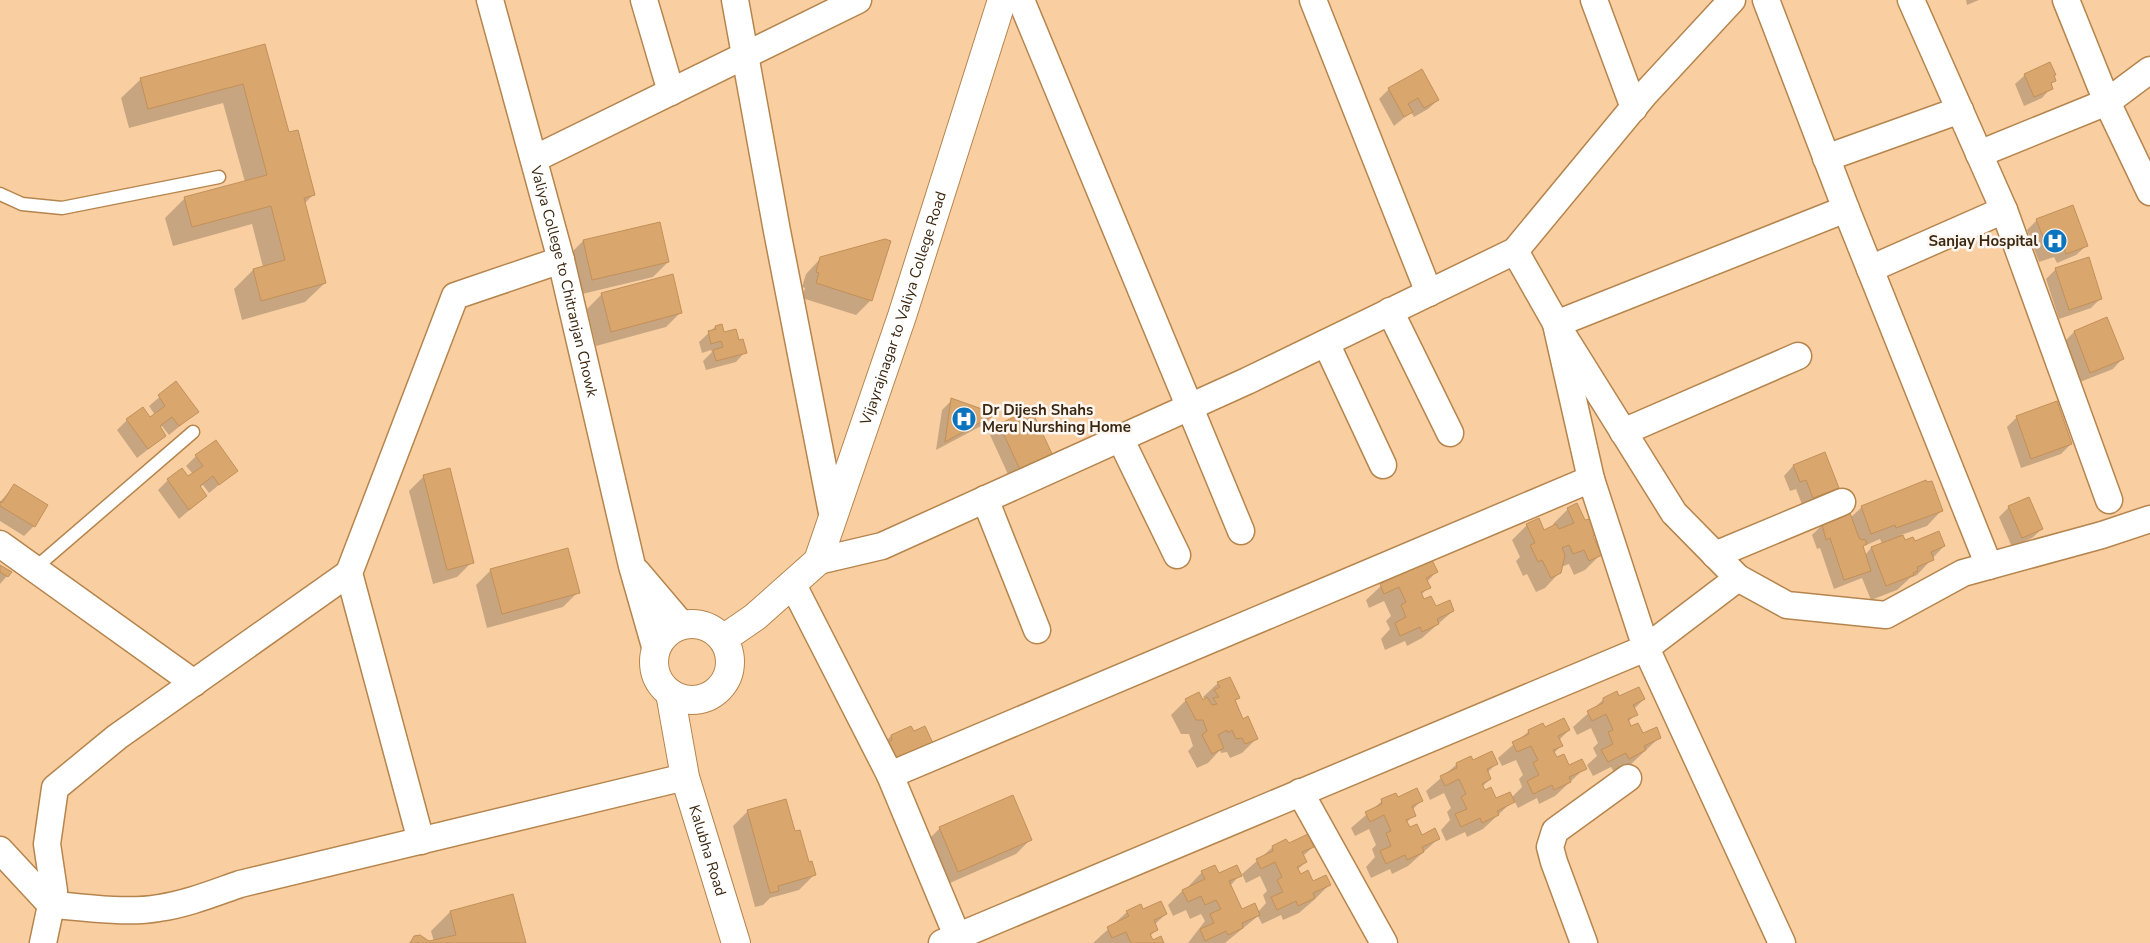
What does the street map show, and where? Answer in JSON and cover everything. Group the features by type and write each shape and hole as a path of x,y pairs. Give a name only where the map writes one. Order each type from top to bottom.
{"street":[{"name":"Valiya College to Chitranjan Chowk","path":"490,0 561,260 632,566 656,650"},
{"path":"644,0 672,92"},
{"path":"736,0 833,518"},
{"path":"534,159 745,56 828,7 858,0"},
{"name":"Vijayrajnagar to Valiya College Road","path":"723,640 785,592 818,561 902,316 1002,0"},
{"path":"1021,0 1241,531"},
{"path":"1314,0 1429,293"},
{"path":"1594,0 1634,108"},
{"path":"1766,0 1846,209 1989,566"},
{"path":"1911,0 2004,210 2109,500"},
{"path":"2066,0 2107,102 2150,192"},
{"path":"818,561 882,546 1190,406 1515,252 1721,5"},
{"path":"1979,154 2107,102 2150,70"},
{"path":"1826,158 1960,110"},
{"path":"1556,324 1846,209"},
{"path":"1870,269 2004,210"},
{"path":"1515,252 1556,324 1674,513 1738,578 1787,604 1886,615 1963,573 2102,535 2150,519"},
{"path":"44,943 54,891 47,844 55,788 117,737 349,573 454,296 561,260"},
{"path":"1390,311 1450,433"},
{"path":"1556,324 1590,479 1646,648 1782,943"},
{"path":"1326,342 1383,465"},
{"path":"1623,432 1798,356"},
{"path":"1120,438 1177,555"},
{"path":"890,776 1590,479"},
{"path":"985,499 1037,630"},
{"path":"1715,555 1842,502"},
{"path":"0,544 194,683"},
{"name":"Valiya College to Chitranjan Chowk","path":"632,566 682,625"},
{"path":"349,573 421,841"},
{"path":"785,592 890,776 953,941 1300,792 1646,648 1738,578"},
{"name":"Vijayrajnagar to Valiya College Road","path":"730,667 745,650 785,592"},
{"path":"693,623 705,625 723,640 730,657 730,667 720,688 711,695 700,699 689,700 670,693 661,684 656,674 656,650 662,639 671,630 682,625 693,623"},
{"name":"Kalubha Road","path":"670,693 684,768 736,943"},
{"path":"0,850 51,904 134,910 158,909 187,902 240,884 421,841 684,768 700,699"},
{"path":"1584,943 1554,862 1550,846 1555,831 1628,778"},
{"path":"1300,792 1384,943"}],"lane":[{"path":"0,194 22,204 62,208 219,177"},
{"path":"34,569 193,432"}],"building":[{"path":"265,44 289,132 298,130 315,195 304,198 326,283 261,301 253,269 285,260 271,206 192,227 184,197 267,175 243,84 148,109 140,78"},
{"path":"2050,62 2056,75 2054,75 2056,81 2051,83 2053,89 2034,97 2024,74"},
{"path":"1422,69 1439,100 1424,108 1418,98 1408,104 1413,112 1404,117 1388,88"},
{"path":"2073,205 2088,246 2066,254 2064,248 2049,253 2036,219"},
{"path":"660,222 669,262 592,280 583,240"},
{"path":"885,239 891,241 872,301 816,283 819,273 816,272 820,257"},
{"path":"2089,257 2102,299 2069,310 2055,268"},
{"path":"673,274 682,313 611,332 601,293"},
{"path":"2107,317 2124,359 2090,373 2074,331"},
{"path":"722,324 724,332 736,329 739,340 743,339 747,353 716,361 713,350 723,347 721,341 711,344 708,331 716,329 715,326"},
{"path":"176,381 199,412 179,426 172,417 160,426 166,436 148,449 126,419 143,407 150,417 165,406 158,395"},
{"path":"951,398 996,414 945,442"},
{"path":"2057,401 2072,444 2031,459 2016,416"},
{"path":"1031,409 1054,458 1022,474 999,424"},
{"path":"216,440 238,471 219,485 213,476 200,486 207,496 189,510 167,479 182,468 188,476 203,466 195,455"},
{"path":"1825,452 1839,488 1813,498 1806,480 1800,482 1793,465"},
{"path":"450,468 474,563 447,570 423,475"},
{"path":"1926,480 1927,482 1932,481 1943,511 1896,528 1895,525 1871,534 1861,506"},
{"path":"14,484 48,505 35,527 0,506 0,501 2,503"},
{"path":"2029,497 2043,529 2022,538 2008,506"},
{"path":"1577,503 1585,520 1590,519 1597,534 1593,536 1602,555 1589,561 1584,550 1573,554 1569,545 1562,548 1565,555 1561,573 1551,578 1542,560 1538,562 1530,545 1535,543 1526,524 1539,518 1544,530 1556,524 1559,529 1574,523 1567,508"},
{"path":"1850,513 1859,538 1865,539 1867,544 1863,546 1871,571 1844,580 1830,538 1826,540 1822,524"},
{"path":"1939,531 1945,546 1931,552 1934,560 1917,567 1918,571 1913,573 1914,575 1886,586 1871,547 1903,535 1905,540 1913,537 1915,541"},
{"path":"568,548 580,593 502,614 490,569"},
{"path":"1432,560 1438,572 1426,578 1431,588 1421,592 1424,599 1431,596 1436,606 1450,600 1454,611 1437,619 1439,624 1422,632 1420,627 1400,636 1395,623 1406,617 1401,605 1406,602 1399,587 1384,594 1380,584 1396,576 1396,571 1410,565 1412,569"},
{"path":"0,565 12,572 8,577 0,572"},
{"path":"1230,677 1240,698 1235,700 1243,719 1248,716 1258,739 1245,744 1242,738 1236,739 1232,730 1228,733 1227,730 1218,735 1224,748 1212,754 1202,735 1207,731 1203,720 1196,720 1185,699 1199,692 1203,700 1207,697 1212,705 1217,704 1213,698 1219,697 1214,690 1220,687 1217,682"},
{"path":"1639,687 1645,699 1633,705 1638,715 1628,719 1631,726 1638,723 1643,733 1657,727 1661,738 1644,746 1646,750 1629,759 1626,753 1608,762 1601,750 1613,744 1608,732 1613,730 1606,714 1592,721 1587,711 1603,703 1603,698 1617,691 1619,696"},
{"path":"1564,718 1570,730 1558,736 1563,746 1553,750 1557,757 1564,754 1569,765 1582,759 1587,769 1569,777 1571,782 1554,790 1552,785 1533,794 1527,781 1539,775 1533,763 1538,760 1531,746 1517,752 1512,742 1529,734 1528,730 1543,723 1545,727"},
{"path":"911,726 914,731 925,726 936,750 898,767 887,743 892,740 891,735"},
{"path":"1492,751 1498,764 1487,769 1491,779 1482,784 1485,790 1491,787 1496,798 1510,792 1515,802 1497,811 1499,815 1482,823 1480,818 1461,827 1455,814 1467,809 1461,797 1466,794 1459,779 1445,786 1440,776 1457,768 1456,763 1471,756 1473,760"},
{"path":"1417,788 1423,801 1412,806 1416,816 1406,820 1410,827 1417,824 1422,835 1435,828 1440,839 1422,847 1424,852 1407,860 1405,855 1386,864 1380,851 1391,846 1386,833 1391,831 1384,815 1370,822 1365,812 1382,804 1381,799 1396,793 1398,797"},
{"path":"1013,795 1032,840 958,872 939,827"},
{"path":"786,799 795,831 800,830 809,862 812,861 816,875 778,886 779,891 770,893 747,810"},
{"path":"1308,834 1314,847 1302,852 1307,862 1297,867 1301,874 1308,870 1313,881 1326,875 1331,885 1313,893 1315,898 1298,906 1296,901 1277,910 1271,897 1283,892 1277,880 1282,877 1275,862 1261,869 1256,859 1273,851 1272,846 1286,839 1289,843"},
{"path":"1215,865 1219,873 1237,865 1242,876 1229,881 1242,909 1255,903 1260,915 1242,923 1243,928 1228,935 1226,931 1205,941 1200,929 1214,923 1210,914 1221,909 1216,900 1205,905 1201,896 1188,902 1182,890 1205,879 1201,871"},
{"path":"513,894 526,943 410,943 414,936 420,935 429,941 456,935 450,911"},
{"path":"1161,901 1167,914 1154,920 1158,930 1150,934 1153,940 1161,936 1164,943 1131,943 1126,932 1112,938 1107,927 1129,916 1126,911 1141,904 1143,909"}],"place":[{"name":"Sanjay Hospital","path":"2055,241"},
{"name":"Dr Dijesh Shahs Meru Nurshing Home","path":"964,419"}]}
